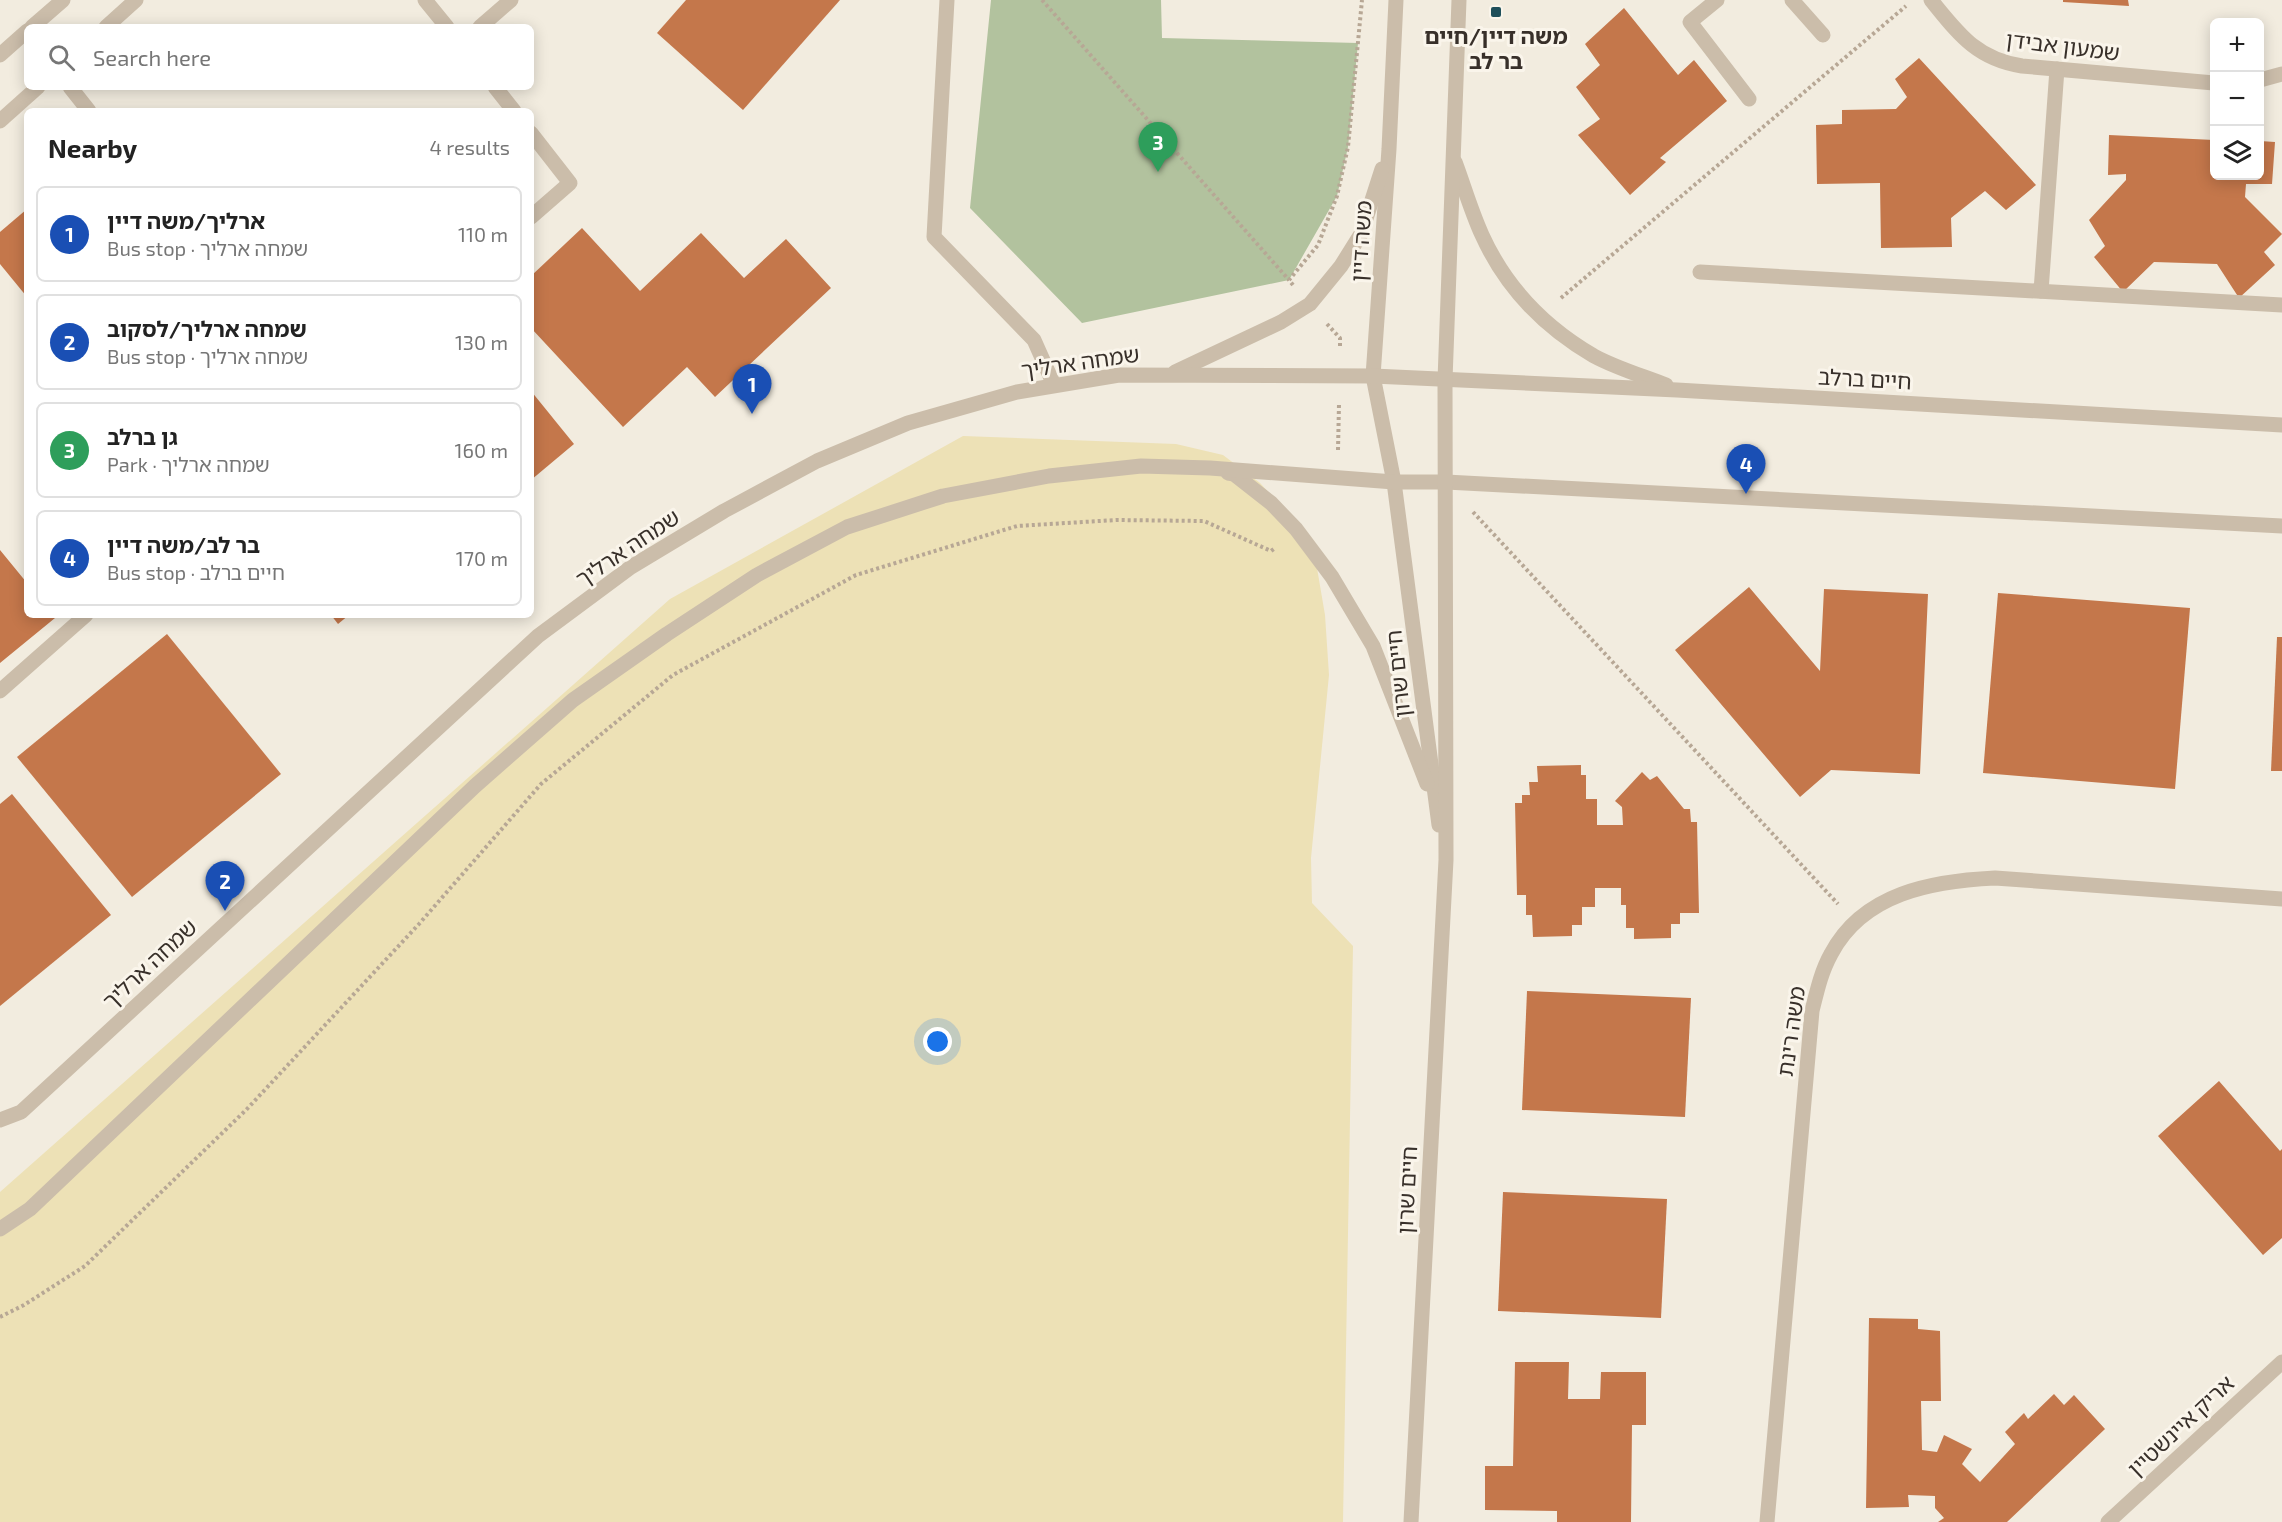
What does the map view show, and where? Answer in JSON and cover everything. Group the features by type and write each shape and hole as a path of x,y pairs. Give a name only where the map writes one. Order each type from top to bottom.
{"street":[{"path":"35,24 63,0"},
{"path":"109,24 136,0"},
{"path":"425,0 445,24"},
{"path":"483,24 511,0"},
{"path":"947,0 934,237 1034,340 1054,386"},
{"name":"משה דיין","path":"1394,482 1373,376 1389,149 1396,0"},
{"path":"1446,482 1445,380 1452,154 1460,0"},
{"path":"1717,0 1690,22 1749,99"},
{"path":"1792,0 1823,35"},
{"name":"שמעון אבידן","path":"1931,0 1961,36 1983,54 2015,65 2210,83"},
{"path":"0,55 24,34"},
{"path":"2041,291 2057,69"},
{"path":"2264,79 2282,74"},
{"path":"0,121 36,90"},
{"path":"72,90 87,108"},
{"path":"497,90 512,108"},
{"path":"534,137 570,183 534,214"},
{"path":"1170,374 1281,322 1310,304 1341,266 1360,234 1389,149"},
{"path":"1452,154 1482,235 1509,284 1539,317 1552,329 1596,357 1677,390"},
{"path":"1700,272 2282,305"},
{"name":"שמחה ארליך","path":"0,1120 21,1112 538,636 631,567 724,511 817,461 908,423 1017,392 1119,375 1340,375 1445,380"},
{"name":"חיים ברלב","path":"1445,380 1677,390 2282,425"},
{"path":"1141,466 1234,474 1271,503 1296,529 1332,577 1373,646 1435,805"},
{"path":"0,1229 30,1209 475,786 573,700 757,575 847,527 943,496 1049,476 1141,466 1210,468 1394,482 1446,482 2282,526"},
{"name":"חיים שרון","path":"1394,482 1435,805 1446,860"},
{"name":"חיים שרון","path":"1411,1522 1446,860 1446,482"},
{"path":"0,691 83,618"},
{"name":"משה רינת","path":"1767,1522 1812,1011 1820,980 1831,953 1855,922 1886,900 1910,890 1964,879 1995,878 2282,899"},
{"name":"אריק איינשטיין","path":"2108,1522 2282,1362"}],"path":[{"path":"1042,0 1340,338 1338,478"},
{"path":"1289,280 1318,245 1337,196 1348,147 1362,0"},
{"path":"1539,317 1913,0"},
{"path":"1446,482 1855,922"},
{"path":"0,1317 24,1305 84,1266 247,1109 419,924 541,784 673,675 856,575 1017,526 1116,520 1204,521 1271,551 1296,529"}],"green space":[{"path":"991,0 1161,0 1162,38 1358,43 1348,147 1337,196 1289,280 1082,323 970,208"}],"sand":[{"path":"963,436 1176,444 1223,455 1260,483 1295,521 1317,568 1325,615 1329,675 1311,858 1312,903 1353,946 1343,1522 0,1522 0,1192 670,599"}],"building":[{"path":"686,0 840,0 743,110 657,33"},
{"path":"2063,0 2128,0 2129,6 2063,2"},
{"path":"1624,8 1678,75 1694,60 1727,101 1660,158 1666,162 1630,195 1578,135 1600,119 1576,87 1600,65 1585,44"},
{"path":"1919,58 2036,185 2006,210 1985,191 1951,218 1952,247 1881,248 1880,183 1817,184 1816,125 1842,124 1842,110 1896,109 1907,97 1895,79"},
{"path":"2109,135 2210,140 2210,180 2264,180 2264,141 2275,142 2272,184 2246,184 2245,197 2282,234 2264,252 2275,265 2239,298 2217,264 2154,262 2123,292 2094,257 2105,246 2089,220 2126,180 2126,174 2108,175"},
{"path":"24,212 24,293 0,264 0,232"},
{"path":"582,228 640,291 701,233 744,278 786,239 831,288 715,397 687,367 623,427 534,331 534,273"},
{"path":"534,395 574,444 534,477"},
{"path":"0,550 24,579 24,618 55,618 0,663"},
{"path":"1749,587 1820,671 1824,589 1928,594 1920,774 1831,770 1800,797 1675,650"},
{"path":"1998,593 2190,608 2175,789 1983,773"},
{"path":"333,618 345,618 338,624"},
{"path":"167,634 281,774 132,897 17,757"},
{"path":"2277,637 2282,637 2282,771 2271,771"},
{"path":"1581,765 1581,775 1586,775 1586,799 1597,799 1597,825 1623,825 1622,807 1615,801 1642,772 1650,780 1657,776 1684,809 1690,809 1691,822 1697,822 1699,913 1680,913 1680,924 1671,924 1671,938 1634,939 1634,928 1626,928 1626,905 1621,905 1621,888 1595,888 1595,907 1582,907 1582,925 1572,925 1572,936 1533,937 1532,915 1526,915 1526,895 1517,895 1515,803 1522,803 1522,795 1530,795 1529,782 1538,782 1537,766"},
{"path":"12,794 111,915 0,1006 0,804"},
{"path":"1527,991 1691,998 1685,1117 1522,1110"},
{"path":"2219,1081 2280,1151 2282,1149 2282,1238 2263,1255 2158,1136"},
{"path":"1503,1192 1667,1199 1661,1318 1498,1311"},
{"path":"1869,1318 1918,1319 1918,1329 1940,1331 1941,1401 1921,1401 1922,1450 1937,1452 1944,1435 1972,1449 1962,1464 1980,1482 2015,1444 2005,1432 2024,1413 2028,1419 2054,1394 2064,1405 2074,1395 2105,1429 2007,1522 1938,1522 1944,1518 1935,1508 1935,1496 1908,1495 1909,1507 1866,1508"},
{"path":"1515,1362 1569,1362 1568,1399 1600,1399 1601,1372 1646,1372 1646,1425 1632,1425 1631,1522 1557,1522 1557,1511 1485,1510 1485,1466 1513,1466"}],"place":[{"name":"משה דיין/חיים בר לב","path":"1496,12"},
{"name":"גן ברלב","path":"1158,172"},
{"name":"ארליך/משה דיין","path":"752,414"},
{"name":"בר לב/משה דיין","path":"1746,494"},
{"name":"שמחה ארליך/לסקוב","path":"225,911"}]}
